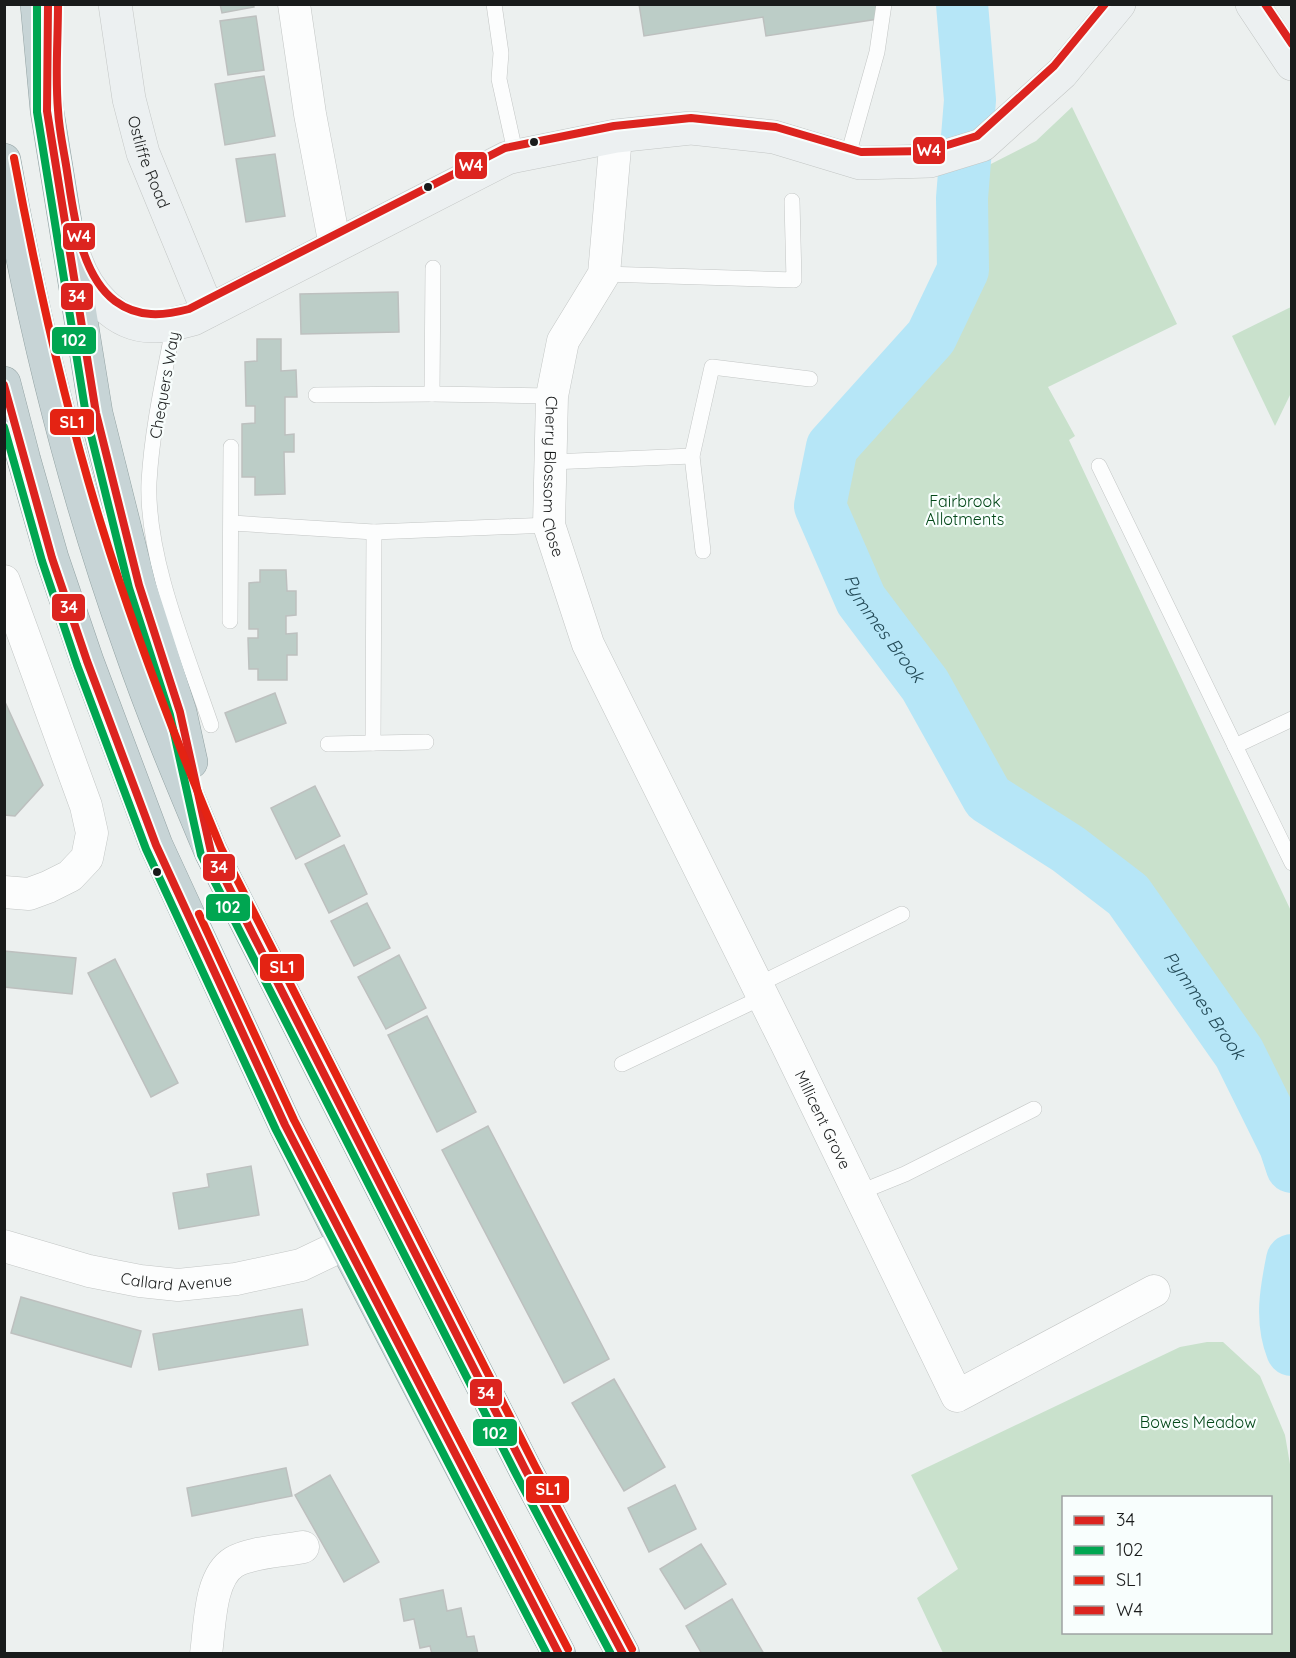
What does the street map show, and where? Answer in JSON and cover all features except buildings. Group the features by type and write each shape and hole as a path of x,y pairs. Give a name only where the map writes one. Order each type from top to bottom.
{"highway":[{"path":"37,4 47,111 96,413 139,585 180,712 211,852"},
{"path":"4,160 40,340 92,533 129,645 211,852 526,1471 623,1653"},
{"path":"4,383 52,558 87,661 156,845 285,1125 559,1653"}],"street":[{"name":"Ostliffe Road","path":"115,4 129,99 144,153 208,311"},
{"path":"294,4 310,114 335,246"},
{"path":"66,230 79,270 94,295 108,309 133,322 154,326 174,324 193,319 507,158 516,156 616,136 691,128 774,137 860,163 930,161 982,145 1062,73 1119,4"},
{"path":"1252,4 1292,64"},
{"name":"Cherry Blossom Close","path":"588,644 549,525 552,396 563,341 604,274 616,136"},
{"path":"4,581 86,806 92,833 87,858 70,876 29,894 4,892"},
{"name":"Millicent Grove","path":"588,644 957,1396 1154,1291"},
{"name":"Callard Avenue","path":"4,1246 89,1271 140,1281 178,1285 236,1279 301,1265 345,1244"},
{"path":"206,1653 216,1586 223,1571 234,1561 246,1557 303,1547"}],"lane":[{"path":"47,111 48,4"},
{"path":"494,4 501,53 499,79 516,156"},
{"path":"847,159 877,52 884,4"},
{"path":"604,274 794,280 792,201"},
{"path":"432,394 433,268"},
{"name":"Chequers Way","path":"174,324 156,420 149,484 151,513 154,544 170,601 211,725"},
{"path":"703,551 692,456 712,367 810,379"},
{"path":"316,395 552,396"},
{"path":"230,621 231,447"},
{"path":"551,462 692,456"},
{"path":"1099,466 1292,863"},
{"path":"232,523 374,532 549,525"},
{"path":"373,743 374,532"},
{"path":"1235,746 1292,719"},
{"path":"328,744 426,742"},
{"path":"622,1064 902,914"},
{"path":"858,1193 905,1174 1034,1109"}],"green space":[{"name":"Fairbrook Allotments","path":"1072,107 1177,324 1048,387 1075,436 1069,440 1291,911 1291,1133 1255,1056 1129,878 1002,795 841,550 832,514 833,482 842,456 863,433 902,401 926,369 949,325 971,264 983,168 1036,141"},
{"path":"1291,307 1291,393 1275,426 1232,336"},
{"name":"Bowes Meadow","path":"1207,1342 1223,1342 1260,1376 1285,1435 1292,1476 1291,1653 943,1653 917,1598 958,1569 911,1475 1180,1347"}],"waterway":[{"name":"Pymmes Brook","path":"962,4 970,100 962,198 963,270 931,337 832,447 820,506 861,600 925,685 988,798 1068,849 1128,895 1239,1053 1285,1146 1292,1167"},
{"name":"Pymmes Brook","path":"1292,1260 1285,1316 1292,1350"}],"transit line":[{"name":"102","path":"37,4 37,112 86,415 129,588 170,715 201,855 517,1476 611,1654"},
{"name":"34","path":"48,4 47,111 96,413 139,585 180,712 211,852 526,1471 623,1654"},
{"name":"W4","path":"58,4 59,124 79,238 85,257 103,289 124,307 151,314 189,309 505,148 614,126 691,118 776,127 861,152 928,151 977,136 1054,66 1105,4"},
{"name":"W4","path":"1265,4 1292,44"},
{"name":"SL1","path":"14,158 52,342 88,479 142,647 204,808 221,848 535,1466 632,1649"},
{"name":"34","path":"4,385 52,558 87,661 156,845 285,1125 559,1654"},
{"name":"102","path":"4,427 42,561 77,665 146,849 276,1130 547,1654"},
{"name":"SL1","path":"199,914 294,1120 568,1649"}]}
